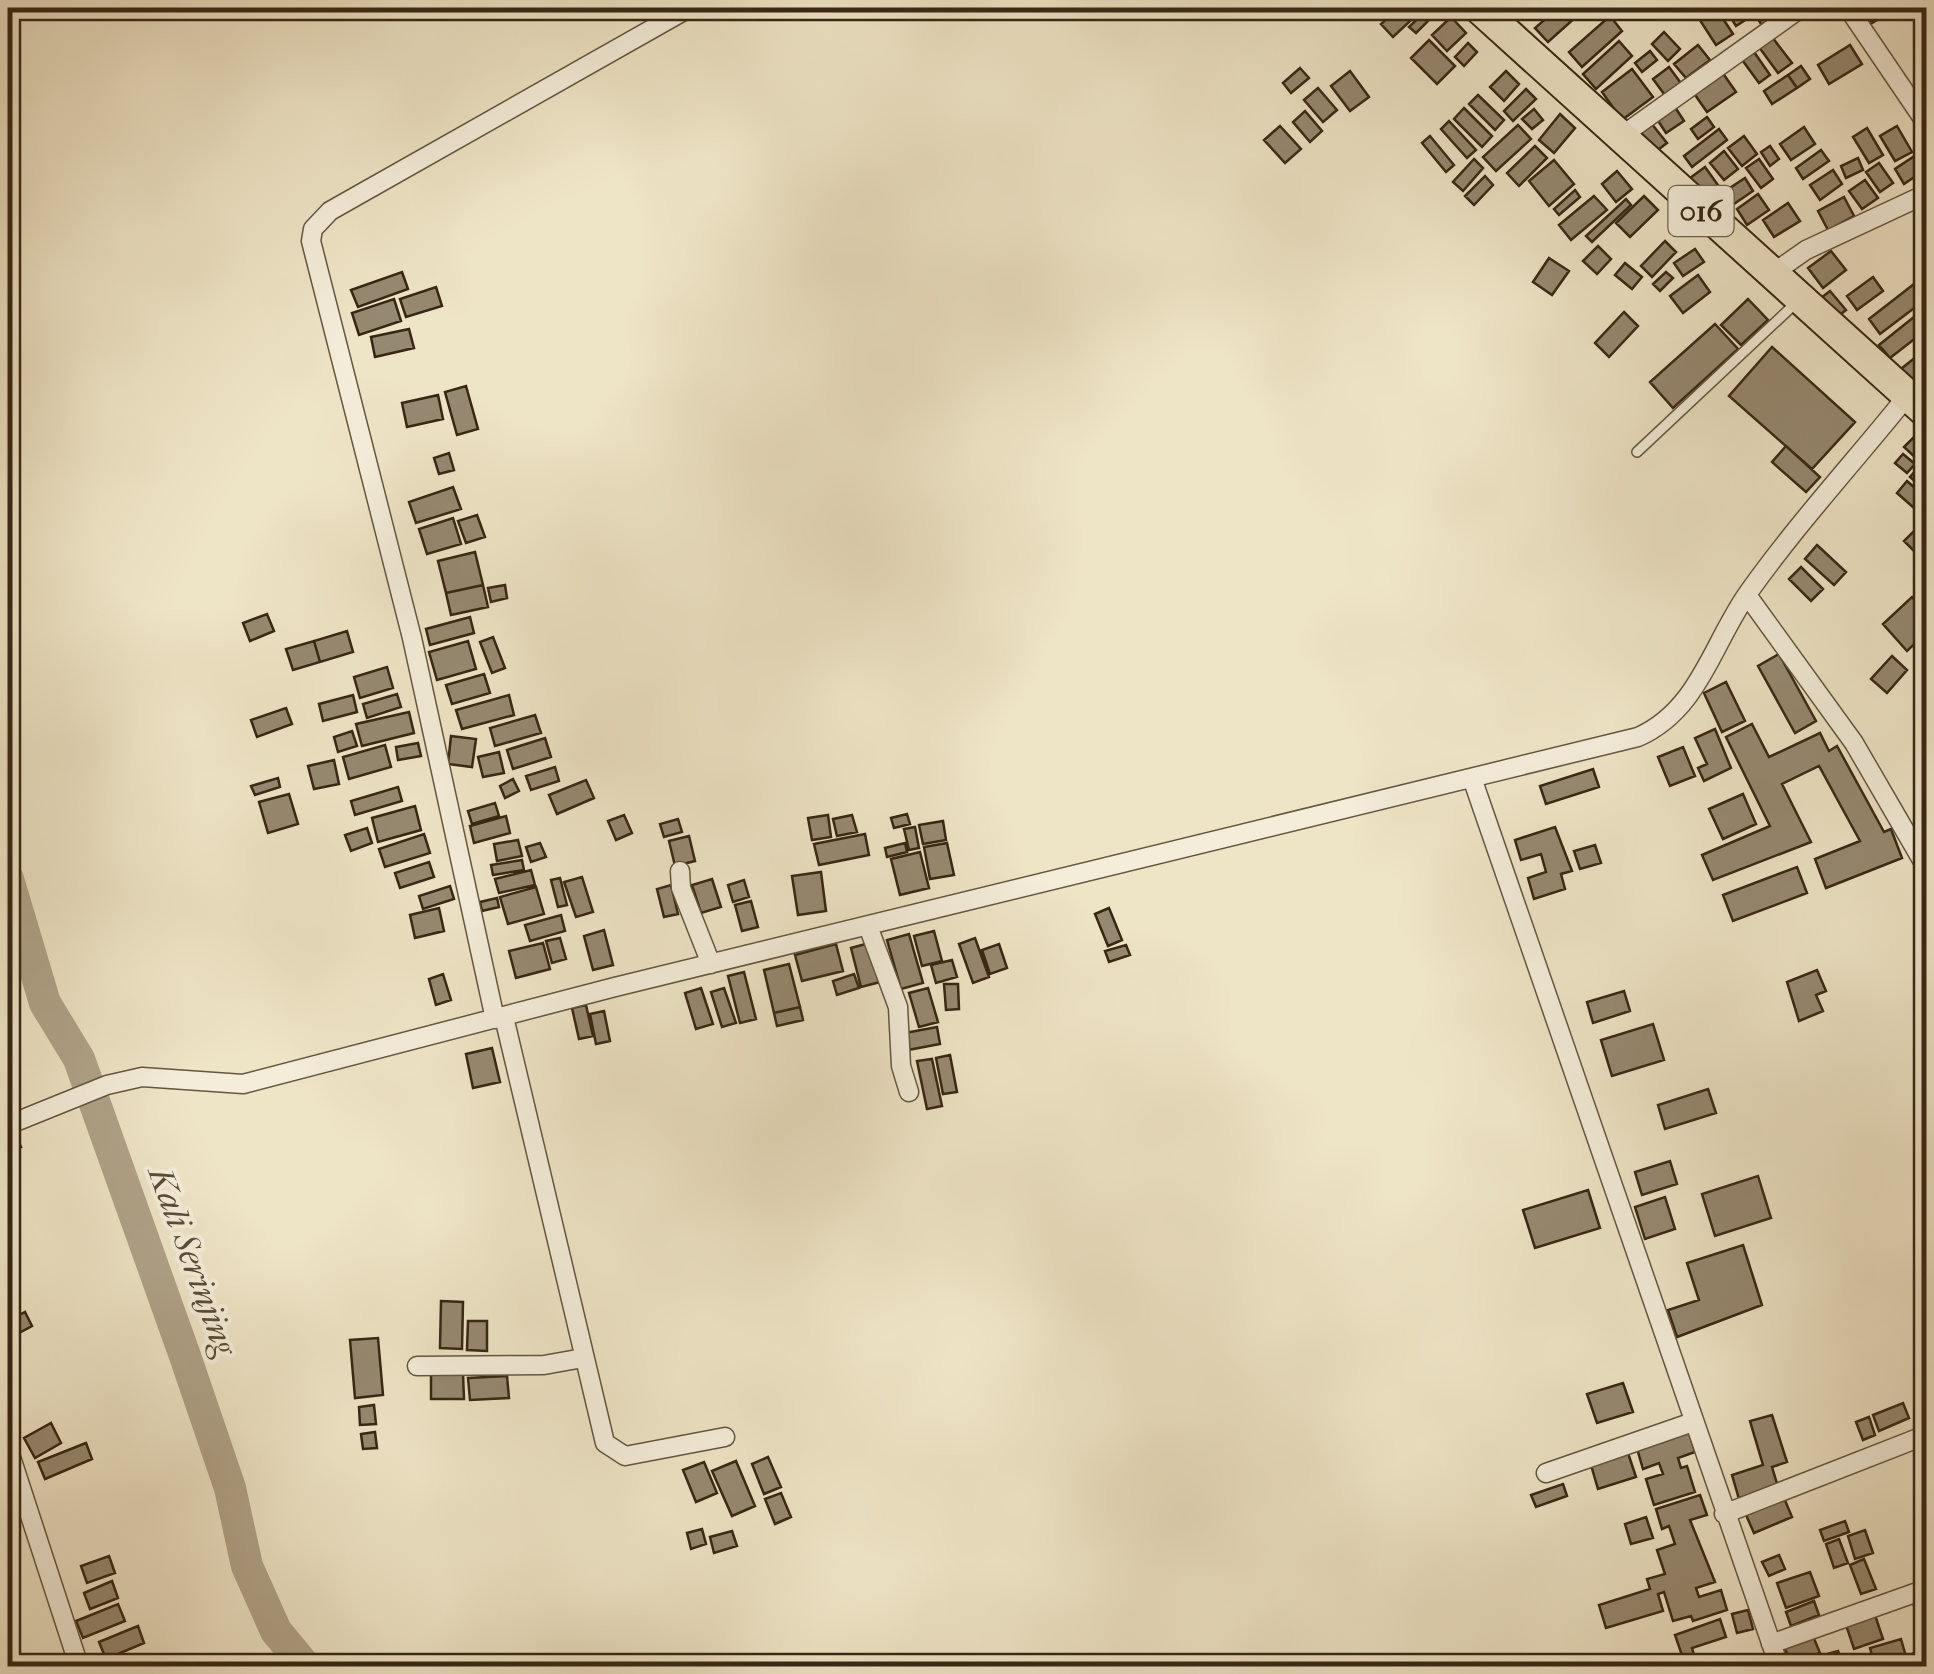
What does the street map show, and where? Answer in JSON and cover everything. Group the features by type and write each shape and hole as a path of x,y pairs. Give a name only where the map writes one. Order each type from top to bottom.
{"main road":[{"name":"016","path":"1479,8 1917,403"}],"street":[{"path":"689,8 330,212 313,229 311,241 412,638 602,1436 625,1456 725,1437"},
{"path":"1620,136 1801,8"},
{"path":"1848,8 1926,123"},
{"path":"1772,274 1806,250 1926,194"},
{"path":"8,1125 107,1085 142,1078 242,1084 710,964 1638,737 1664,726 1683,706 1746,595 1917,403"},
{"path":"1746,595 1854,743 1926,868"},
{"path":"1472,778 1779,1666"},
{"path":"680,871 681,888 710,964"},
{"path":"868,926 898,1006 901,1066 909,1092"},
{"path":"417,1366 544,1365 583,1358"},
{"path":"1546,1473 1693,1422"},
{"path":"1724,1514 1926,1435"},
{"path":"8,1448 80,1666"},
{"path":"1771,1644 1926,1588"}],"lane":[{"path":"1637,452 1800,299"}],"building":[{"path":"1399,8 1424,8 1393,37 1381,24"},
{"path":"1429,8 1441,8 1416,33 1409,27"},
{"path":"1558,8 1586,8 1548,42 1535,28"},
{"path":"1716,8 1733,34 1716,45 1694,11"},
{"path":"1725,8 1749,8 1753,15 1736,26"},
{"path":"1751,8 1776,8 1781,16 1763,27"},
{"path":"1863,8 1898,8 1872,23"},
{"path":"1610,16 1622,31 1582,67 1569,52"},
{"path":"1451,17 1466,33 1447,51 1432,35"},
{"path":"1664,32 1680,49 1668,61 1652,44"},
{"path":"1769,33 1792,63 1778,73 1756,43"},
{"path":"1429,40 1455,66 1437,84 1411,58"},
{"path":"1619,41 1632,56 1596,89 1583,74"},
{"path":"1468,43 1477,52 1464,66 1455,57"},
{"path":"1698,45 1710,60 1686,78 1674,64"},
{"path":"1850,45 1862,64 1829,84 1818,65"},
{"path":"1752,49 1770,75 1759,83 1740,57"},
{"path":"1650,51 1657,60 1642,72 1635,63"},
{"path":"1801,66 1810,79 1797,88 1788,75"},
{"path":"1669,67 1683,86 1667,98 1653,79"},
{"path":"1300,68 1309,78 1291,93 1283,83"},
{"path":"1632,69 1653,97 1622,120 1602,92"},
{"path":"1350,71 1369,97 1350,111 1331,86"},
{"path":"1506,71 1519,84 1504,101 1490,87"},
{"path":"1722,72 1736,92 1707,112 1693,92"},
{"path":"1788,75 1797,88 1772,104 1764,91"},
{"path":"1318,88 1337,110 1323,122 1304,100"},
{"path":"1526,89 1536,99 1513,121 1504,111"},
{"path":"1478,95 1504,120 1495,130 1469,104"},
{"path":"1673,104 1684,121 1666,133 1655,116"},
{"path":"1464,108 1492,136 1482,147 1454,119"},
{"path":"1534,109 1543,120 1532,129 1522,119"},
{"path":"1305,111 1322,131 1310,142 1293,122"},
{"path":"1560,114 1575,128 1554,153 1539,140"},
{"path":"1707,117 1714,127 1698,139 1691,129"},
{"path":"1449,121 1476,150 1467,158 1441,129"},
{"path":"1651,123 1667,143 1651,155 1636,135"},
{"path":"1518,125 1531,139 1496,171 1483,157"},
{"path":"1280,126 1301,149 1285,163 1264,140"},
{"path":"1897,126 1912,152 1895,161 1880,136"},
{"path":"1804,127 1815,144 1791,160 1780,144"},
{"path":"1867,128 1883,155 1869,163 1853,137"},
{"path":"1719,129 1727,140 1692,167 1684,156"},
{"path":"1430,136 1454,165 1446,172 1422,143"},
{"path":"1744,136 1757,154 1742,166 1728,148"},
{"path":"1535,146 1547,158 1519,186 1507,173"},
{"path":"1770,146 1779,159 1770,166 1761,152"},
{"path":"1925,149 1926,169 1904,184 1895,169"},
{"path":"1821,150 1829,161 1803,179 1796,168"},
{"path":"1724,151 1738,169 1724,180 1710,163"},
{"path":"1858,158 1863,170 1846,178 1841,166"},
{"path":"1474,159 1483,168 1463,191 1453,182"},
{"path":"1759,159 1773,179 1761,188 1746,168"},
{"path":"1554,160 1574,184 1549,206 1529,181"},
{"path":"1879,163 1893,183 1880,192 1866,172"},
{"path":"1705,167 1720,188 1705,199 1690,178"},
{"path":"1833,170 1842,184 1820,200 1810,185"},
{"path":"1617,171 1632,189 1616,202 1602,184"},
{"path":"1485,176 1493,185 1474,205 1465,196"},
{"path":"1745,178 1753,191 1728,208 1719,195"},
{"path":"1865,180 1878,198 1862,209 1849,191"},
{"path":"1575,190 1580,197 1559,215 1554,209"},
{"path":"1758,194 1769,210 1747,225 1737,209"},
{"path":"1594,196 1607,210 1571,240 1559,225"},
{"path":"1644,196 1658,210 1630,237 1616,223"},
{"path":"1844,197 1854,216 1828,230 1818,211"},
{"path":"1626,199 1631,205 1592,242 1586,236"},
{"path":"1788,203 1800,221 1774,237 1763,220"},
{"path":"1665,241 1676,252 1652,277 1641,266"},
{"path":"1598,246 1611,259 1597,274 1583,261"},
{"path":"1695,249 1704,262 1683,276 1674,263"},
{"path":"1831,251 1846,270 1823,288 1808,268"},
{"path":"1549,258 1569,271 1552,295 1533,282"},
{"path":"1625,263 1642,277 1632,289 1615,275"},
{"path":"402,272 408,289 358,307 351,290"},
{"path":"1666,272 1673,278 1660,291 1653,284"},
{"path":"1698,275 1710,292 1683,313 1670,296"},
{"path":"1873,277 1883,291 1857,310 1847,296"},
{"path":"1914,284 1926,299 1880,334 1869,319"},
{"path":"436,287 442,306 406,317 400,299"},
{"path":"1830,291 1846,310 1837,317 1821,298"},
{"path":"394,299 401,321 359,335 352,313"},
{"path":"1748,299 1768,320 1741,345 1721,325"},
{"path":"1924,309 1926,330 1890,358 1879,345"},
{"path":"1624,312 1638,326 1609,357 1595,343"},
{"path":"1715,324 1738,349 1673,408 1650,382"},
{"path":"409,329 414,348 375,357 371,337"},
{"path":"1772,347 1855,422 1812,469 1729,396"},
{"path":"1922,352 1926,373 1914,384 1901,369"},
{"path":"466,386 478,429 457,435 445,392"},
{"path":"438,395 443,419 407,427 402,403"},
{"path":"1917,434 1926,443 1926,453 1919,461 1904,447"},
{"path":"1786,446 1820,477 1806,492 1772,462"},
{"path":"449,453 454,470 439,474 434,458"},
{"path":"1903,454 1915,464 1907,473 1895,463"},
{"path":"1926,459 1926,479 1920,486 1910,477"},
{"path":"1907,481 1924,496 1914,508 1897,493"},
{"path":"453,487 461,509 416,523 409,502"},
{"path":"477,515 485,537 466,543 458,521"},
{"path":"453,518 461,544 427,554 419,529"},
{"path":"1913,532 1926,545 1921,558 1904,541"},
{"path":"1817,545 1846,572 1834,585 1805,559"},
{"path":"475,552 483,585 446,593 438,561"},
{"path":"1801,567 1823,589 1811,601 1789,579"},
{"path":"483,585 488,607 451,615 446,593"},
{"path":"505,585 507,598 491,602 488,588"},
{"path":"1912,597 1926,613 1926,633 1907,651 1883,624"},
{"path":"267,614 274,631 250,641 243,623"},
{"path":"470,617 474,633 430,645 426,629"},
{"path":"347,631 353,652 320,662 314,641"},
{"path":"493,637 505,668 492,673 480,642"},
{"path":"314,641 320,662 293,670 286,649"},
{"path":"468,641 476,669 437,680 429,652"},
{"path":"1779,654 1816,721 1795,733 1758,666"},
{"path":"1892,656 1907,670 1887,693 1871,679"},
{"path":"387,667 393,688 360,698 354,677"},
{"path":"484,674 490,693 452,704 446,685"},
{"path":"1726,682 1745,721 1722,732 1704,693"},
{"path":"397,694 401,707 367,718 363,704"},
{"path":"353,695 357,712 323,721 319,704"},
{"path":"509,695 514,715 462,729 456,710"},
{"path":"286,708 292,724 257,737 251,720"},
{"path":"409,712 414,733 362,746 356,724"},
{"path":"535,715 541,733 495,746 490,728"},
{"path":"1752,724 1769,757 1820,733 1829,751 1837,746 1884,832 1891,829 1902,858 1826,888 1815,859 1860,841 1819,766 1782,784 1811,842 1713,880 1702,855 1770,826 1726,737"},
{"path":"1715,729 1731,768 1704,781 1698,768 1707,764 1695,738"},
{"path":"352,731 357,746 338,752 334,737"},
{"path":"451,736 476,739 472,767 448,764"},
{"path":"545,738 551,757 513,769 507,750"},
{"path":"418,743 421,756 398,760 396,747"},
{"path":"385,745 391,767 349,779 343,757"},
{"path":"1683,747 1695,776 1670,786 1658,757"},
{"path":"499,752 504,773 483,777 478,757"},
{"path":"334,760 339,784 314,789 308,766"},
{"path":"555,767 559,781 531,790 526,776"},
{"path":"1593,769 1599,787 1546,804 1540,786"},
{"path":"278,778 280,787 255,795 251,786"},
{"path":"513,779 519,791 505,798 500,786"},
{"path":"586,780 594,798 557,814 549,795"},
{"path":"398,787 402,801 355,815 351,801"},
{"path":"289,794 298,824 268,833 259,802"},
{"path":"1743,794 1756,824 1723,839 1709,809"},
{"path":"495,803 499,816 472,824 468,811"},
{"path":"415,806 421,830 378,842 372,818"},
{"path":"907,814 910,824 894,828 891,818"},
{"path":"624,815 632,833 616,840 608,821"},
{"path":"828,815 831,837 812,840 808,818"},
{"path":"852,815 857,832 837,836 833,819"},
{"path":"506,816 510,833 474,843 470,826"},
{"path":"678,819 682,832 664,837 660,824"},
{"path":"943,821 946,840 923,844 919,825"},
{"path":"915,827 919,848 909,850 904,829"},
{"path":"1555,827 1572,871 1561,874 1565,889 1534,899 1528,878 1546,872 1541,854 1521,860 1515,840"},
{"path":"367,828 372,843 351,851 345,835"},
{"path":"424,834 430,853 385,867 379,849"},
{"path":"865,834 869,855 819,865 814,844"},
{"path":"689,836 695,861 675,866 669,841"},
{"path":"518,840 522,856 497,861 494,844"},
{"path":"540,843 546,857 531,862 526,847"},
{"path":"905,843 907,852 887,857 885,848"},
{"path":"947,843 954,875 930,879 924,847"},
{"path":"1595,845 1601,863 1580,869 1574,851"},
{"path":"920,852 929,888 900,895 891,859"},
{"path":"522,860 524,870 493,875 491,865"},
{"path":"429,862 434,877 400,888 395,873"},
{"path":"1797,867 1807,893 1733,921 1723,895"},
{"path":"531,870 535,885 499,893 495,879"},
{"path":"821,872 826,911 798,915 792,876"},
{"path":"582,877 593,912 576,917 564,882"},
{"path":"560,878 567,905 558,907 551,880"},
{"path":"712,879 721,907 701,913 692,885"},
{"path":"744,880 749,897 733,902 728,885"},
{"path":"671,885 678,914 664,917 657,889"},
{"path":"450,886 454,899 423,909 419,896"},
{"path":"536,887 544,914 508,924 500,897"},
{"path":"497,898 499,907 482,911 480,902"},
{"path":"751,901 758,927 742,931 735,905"},
{"path":"439,908 444,931 415,938 410,915"},
{"path":"1109,908 1122,940 1108,946 1095,914"},
{"path":"561,915 565,931 530,941 525,925"},
{"path":"604,930 613,965 593,970 584,936"},
{"path":"934,931 942,961 922,966 914,936"},
{"path":"909,934 923,983 901,989 887,940"},
{"path":"560,938 566,959 552,963 546,941"},
{"path":"975,938 989,977 973,983 959,944"},
{"path":"543,943 550,969 516,978 509,951"},
{"path":"869,943 880,982 861,987 851,948"},
{"path":"836,944 843,971 802,981 795,955"},
{"path":"999,944 1007,968 990,974 982,950"},
{"path":"1126,945 1130,955 1109,962 1105,951"},
{"path":"952,960 957,977 936,983 931,965"},
{"path":"789,964 800,1007 774,1013 764,970"},
{"path":"1817,970 1826,991 1816,995 1823,1011 1799,1021 1787,982"},
{"path":"744,972 756,1019 740,1023 728,976"},
{"path":"443,974 451,1000 436,1005 429,979"},
{"path":"854,974 859,988 837,995 833,981"},
{"path":"944,984 958,984 959,1009 946,1010"},
{"path":"701,988 713,1024 696,1029 685,993"},
{"path":"724,988 736,1023 722,1027 711,992"},
{"path":"928,988 938,1022 919,1027 909,993"},
{"path":"1624,991 1630,1011 1593,1023 1587,1002"},
{"path":"586,1005 593,1036 579,1039 572,1008"},
{"path":"800,1007 803,1020 777,1026 774,1013"},
{"path":"604,1011 610,1041 596,1044 590,1014"},
{"path":"1653,1024 1664,1060 1612,1076 1601,1040"},
{"path":"937,1027 940,1044 908,1050 905,1033"},
{"path":"492,1048 500,1082 473,1088 466,1054"},
{"path":"950,1055 957,1092 943,1094 936,1058"},
{"path":"932,1059 942,1106 927,1109 917,1061"},
{"path":"1708,1089 1716,1113 1665,1129 1658,1105"},
{"path":"14,1131 21,1147 8,1152 8,1134"},
{"path":"1670,1161 1677,1184 1642,1195 1635,1172"},
{"path":"1758,1176 1771,1218 1715,1236 1702,1194"},
{"path":"1588,1190 1600,1228 1535,1248 1523,1210"},
{"path":"1665,1197 1675,1229 1645,1239 1635,1207"},
{"path":"1743,1245 1762,1305 1677,1337 1668,1310 1699,1300 1687,1263"},
{"path":"441,1301 463,1302 462,1349 440,1348"},
{"path":"25,1312 32,1326 8,1339 8,1321"},
{"path":"468,1321 487,1321 487,1351 467,1350"},
{"path":"378,1338 383,1395 355,1398 350,1340"},
{"path":"431,1373 463,1373 464,1399 431,1399"},
{"path":"507,1376 509,1398 470,1400 468,1378"},
{"path":"1623,1383 1633,1412 1597,1423 1587,1394"},
{"path":"1903,1403 1909,1418 1879,1431 1873,1415"},
{"path":"374,1405 376,1424 360,1425 359,1407"},
{"path":"1772,1415 1787,1462 1772,1467 1778,1487 1739,1499 1732,1475 1763,1465 1750,1421"},
{"path":"1869,1417 1875,1435 1863,1440 1856,1422"},
{"path":"51,1423 61,1443 35,1458 24,1438"},
{"path":"1688,1429 1695,1452 1678,1458 1681,1468 1687,1466 1695,1492 1654,1505 1646,1479 1663,1474 1659,1463 1643,1469 1636,1445"},
{"path":"375,1432 377,1448 363,1449 361,1434"},
{"path":"86,1443 92,1459 45,1479 38,1462"},
{"path":"1628,1453 1636,1477 1598,1489 1591,1465"},
{"path":"768,1457 781,1487 764,1494 752,1464"},
{"path":"736,1461 755,1506 732,1516 712,1471"},
{"path":"704,1462 717,1493 696,1502 683,1470"},
{"path":"1563,1484 1567,1496 1536,1507 1531,1495"},
{"path":"781,1493 791,1517 775,1524 765,1499"},
{"path":"1700,1495 1707,1515 1690,1520 1715,1582 1696,1588 1699,1597 1721,1590 1727,1610 1693,1621 1691,1616 1673,1621 1664,1592 1658,1594 1663,1611 1606,1628 1599,1605 1650,1589 1647,1579 1665,1574 1657,1550 1675,1544 1669,1526 1662,1529 1656,1509"},
{"path":"1784,1498 1792,1517 1754,1533 1746,1515"},
{"path":"1646,1517 1653,1538 1631,1544 1625,1524"},
{"path":"1845,1521 1849,1532 1824,1541 1820,1530"},
{"path":"702,1529 706,1544 691,1549 687,1533"},
{"path":"1865,1530 1873,1553 1855,1559 1848,1536"},
{"path":"732,1531 737,1546 714,1553 710,1537"},
{"path":"1839,1539 1848,1563 1834,1568 1826,1544"},
{"path":"1779,1555 1785,1569 1769,1576 1762,1562"},
{"path":"109,1556 115,1573 87,1583 81,1566"},
{"path":"1864,1559 1876,1589 1861,1594 1850,1565"},
{"path":"1810,1572 1819,1596 1786,1608 1777,1583"},
{"path":"112,1581 118,1598 90,1609 84,1593"},
{"path":"1814,1601 1819,1615 1791,1626 1786,1612"},
{"path":"1926,1601 1926,1633 1925,1634 1914,1606"},
{"path":"118,1604 125,1621 83,1638 76,1621"},
{"path":"1748,1610 1753,1629 1737,1633 1732,1614"},
{"path":"1874,1612 1883,1639 1854,1649 1845,1622"},
{"path":"1720,1619 1726,1637 1692,1648 1695,1658 1684,1661 1675,1635"},
{"path":"138,1626 144,1643 106,1659 99,1642"},
{"path":"1813,1636 1820,1653 1791,1664 1784,1646"},
{"path":"1901,1639 1907,1660 1875,1666 1870,1648"},
{"path":"1926,1648 1926,1666 1916,1666 1912,1654"},
{"path":"1838,1651 1843,1666 1831,1666 1827,1654"}],"waterway":[{"name":"Kali Serinjing","path":"8,879 45,1003 79,1059 185,1356 230,1488 247,1566 276,1631 305,1666"}]}
